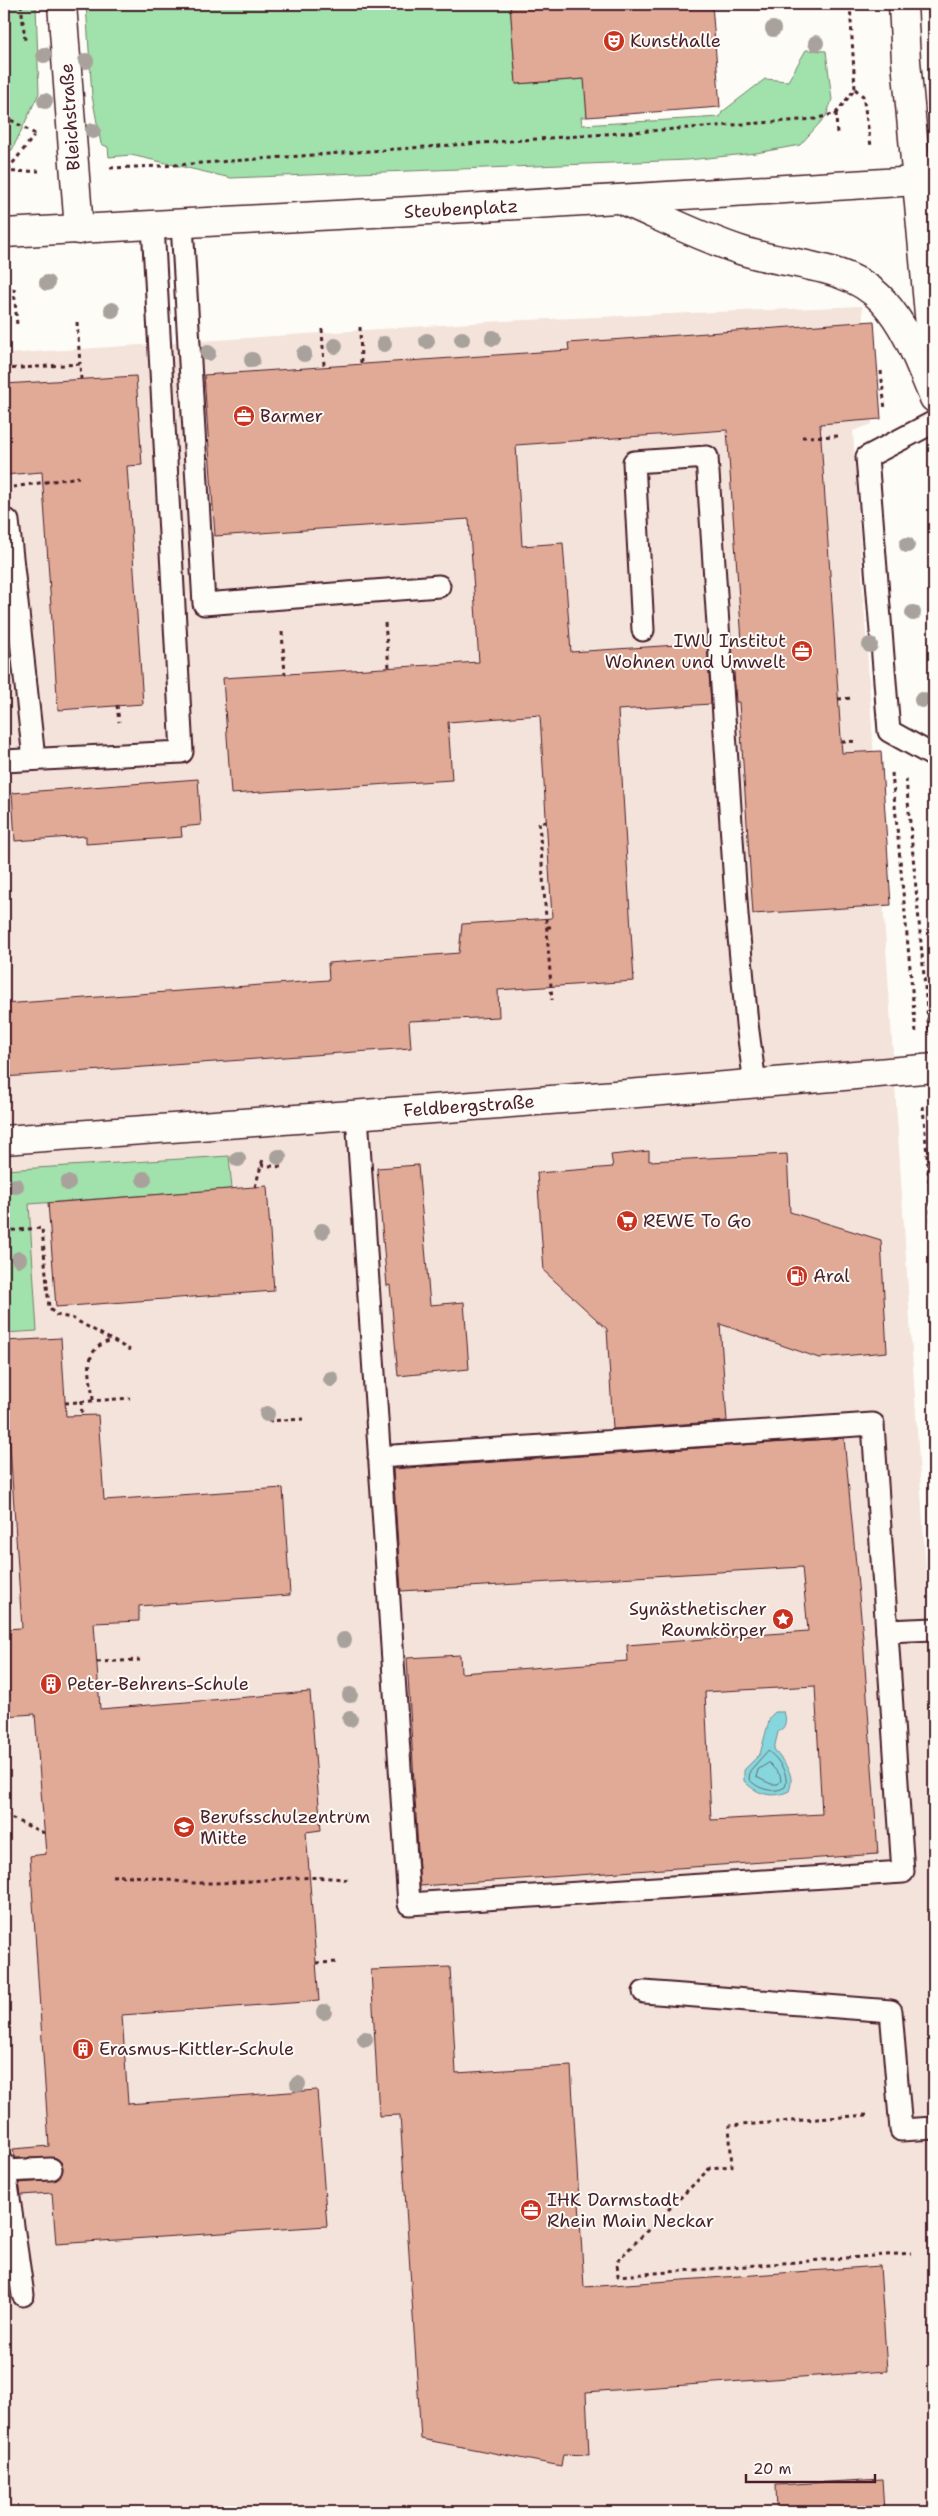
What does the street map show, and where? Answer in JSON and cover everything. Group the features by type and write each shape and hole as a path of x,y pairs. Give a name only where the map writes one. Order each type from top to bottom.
{"main road":[{"name":"Bleichstraße","path":"62,4 79,230"},
{"path":"903,4 906,61 926,181 934,370"},
{"name":"Steubenplatz","path":"4,233 620,200 926,181"},
{"path":"620,200 741,251 830,271 849,278 866,288 883,300 897,321 912,346 934,398"},
{"name":"Feldbergstraße","path":"4,1140 357,1115 927,1069"}],"lane":[{"path":"182,224 204,604 439,586"},
{"path":"4,761 182,752 153,225"},
{"path":"934,422 867,457 889,731 934,756"},
{"path":"643,630 634,462 707,457 737,915 746,1024 755,1084"},
{"path":"6,522 34,759"},
{"path":"357,1115 379,1456 389,1500 410,1904 903,1872 874,1424 379,1456"},
{"path":"887,1631 934,1629"},
{"path":"644,1992 891,2011 900,2122 934,2128"},
{"path":"4,2164 23,2295"},
{"path":"4,2171 51,2169"}],"path":[{"path":"22,4 25,41"},
{"path":"5,172 161,166 815,118 836,113 855,89 850,4"},
{"path":"855,89 863,96 866,111"},
{"path":"836,113 837,135"},
{"path":"4,116 35,135"},
{"path":"6,185 5,172 35,135 34,125"},
{"path":"14,288 17,325"},
{"path":"78,322 81,379"},
{"path":"360,327 361,364"},
{"path":"322,329 324,366"},
{"path":"4,370 80,364"},
{"path":"878,452 884,429 885,411 881,365"},
{"path":"802,437 847,436"},
{"path":"6,522 5,488 79,477"},
{"path":"382,590 389,667"},
{"path":"279,598 285,674"},
{"path":"838,699 856,697"},
{"path":"117,705 119,720"},
{"path":"889,731 927,1069 934,1242"},
{"path":"546,822 539,822 552,1000"},
{"path":"547,928 553,927"},
{"path":"261,1164 282,1167"},
{"path":"4,1231 42,1228 49,1308 56,1315 72,1318 130,1350"},
{"path":"93,1400 91,1354 96,1346 112,1340"},
{"path":"65,1402 130,1398"},
{"path":"81,1402 82,1415"},
{"path":"268,1421 303,1419"},
{"path":"97,1662 140,1660"},
{"path":"320,1815 352,1813"},
{"path":"4,1815 44,1833"},
{"path":"112,1876 148,1876 206,1884 322,1877 350,1880"},
{"path":"316,1963 340,1962"},
{"path":"900,2122 729,2126 732,2166 710,2168 617,2261 618,2276 911,2254"}],"shaded area":[{"path":"862,306 872,424 853,431 934,1695 934,2512 4,2512 4,354 502,321"}],"green space":[{"path":"4,4 36,4 39,93 12,150 4,151"},
{"path":"86,4 510,4 516,84 585,79 587,117 581,117 582,125 720,117 722,112 765,79 788,81 806,50 826,51 832,100 826,116 800,145 756,153 688,160 231,178 131,155 109,157 108,147 101,144 92,96"},
{"path":"229,1156 232,1189 29,1204 37,1331 4,1333 4,1170"}],"water":[{"path":"775,1712 784,1712 785,1715 786,1721 783,1728 778,1732 774,1749 788,1769 791,1785 789,1791 771,1795 759,1792 744,1781 744,1770 760,1754 770,1717"}],"building":[{"name":"Kunsthalle","path":"510,4 712,4 720,107 587,117 584,79 516,84"},
{"path":"874,321 881,419 820,424 842,753 881,751 891,905 753,914 739,702 736,702 732,642 742,641 727,430 516,445 522,546 563,543 571,652 707,643 711,704 618,710 634,981 498,990 499,1017 409,1021 411,1048 4,1077 4,1004 329,980 328,963 459,953 462,924 552,918 540,715 448,722 452,780 231,794 223,678 479,662 469,519 215,536 204,375 569,350 568,343"},
{"path":"136,376 142,465 127,466 143,704 58,710 42,472 4,475 4,384"},
{"path":"198,779 201,825 181,827 182,837 86,844 86,836 15,841 12,793"},
{"path":"649,1151 649,1161 787,1154 790,1212 881,1240 887,1352 819,1358 720,1324 727,1421 613,1429 607,1329 544,1271 537,1173 613,1167 611,1155"},
{"path":"418,1165 430,1305 464,1302 469,1369 398,1376 390,1285 387,1286 377,1168"},
{"path":"267,1186 274,1291 56,1307 48,1203"},
{"path":"61,1338 66,1416 98,1415 104,1500 283,1488 290,1595 139,1606 139,1621 94,1623 100,1709 310,1692 321,1830 306,1832 319,2001 122,2015 128,2104 317,2090 327,2226 56,2244 52,2193 21,2195 19,2183 57,2180 63,2169 61,2162 56,2158 15,2158 13,2149 49,2146 30,1856 46,1854 35,1714 4,1716 4,1629 22,1628 8,1416 4,1416 4,1341"},
{"path":"844,1438 863,1638 878,1854 420,1886 407,1658 460,1655 461,1673 628,1661 627,1645 808,1631 802,1567 401,1591 393,1469","holes":["815,1686 822,1814 711,1820 705,1692"]},
{"path":"450,1967 456,2073 571,2066 584,2287 880,2266 887,2371 586,2392 589,2455 563,2454 561,2466 421,2439 400,2115 379,2116 371,1970"},
{"path":"882,2479 884,2512 777,2512 776,2485"}],"place":[{"name":"Kunsthalle","path":"614,41"},
{"name":"Barmer","path":"244,416"},
{"name":"IWU Institut Wohnen und Umwelt","path":"802,651"},
{"name":"REWE To Go","path":"627,1221"},
{"name":"Aral","path":"797,1276"},
{"name":"Synästhetischer Raumkörper","path":"783,1619"},
{"name":"Peter-Behrens-Schule","path":"51,1684"},
{"name":"Berufsschulzentrum Mitte","path":"184,1827"},
{"name":"Erasmus-Kittler-Schule","path":"83,2049"},
{"name":"IHK Darmstadt Rhein Main Neckar","path":"531,2210"}]}
